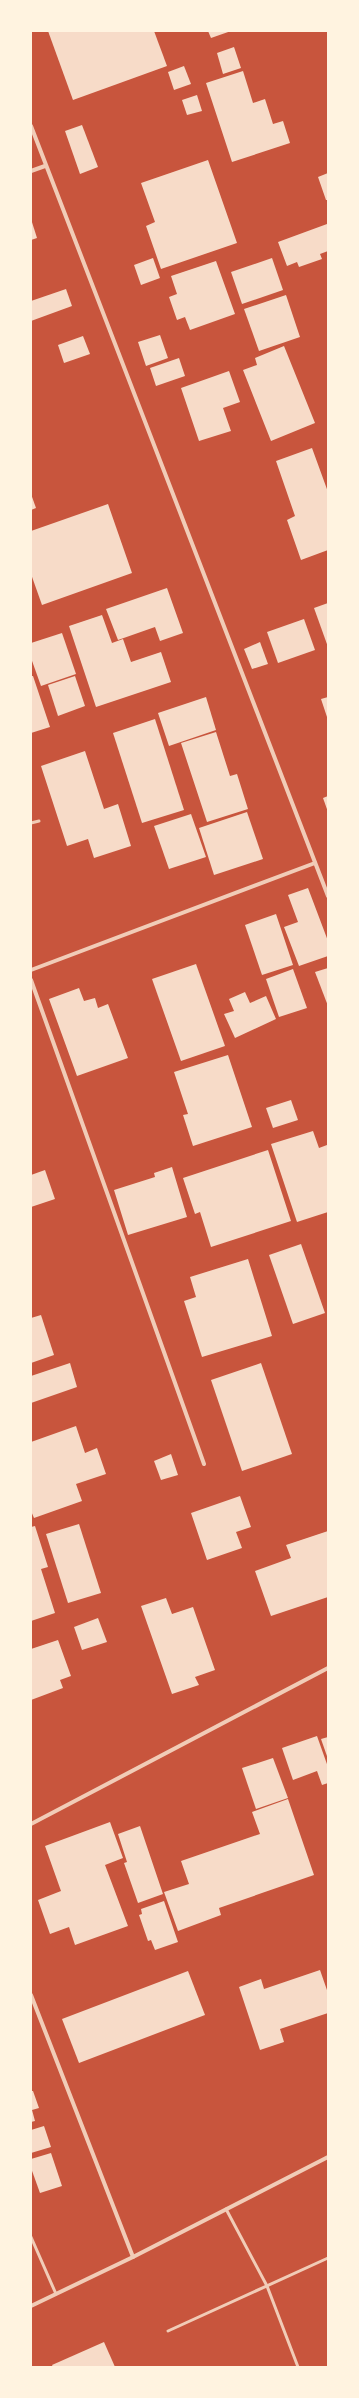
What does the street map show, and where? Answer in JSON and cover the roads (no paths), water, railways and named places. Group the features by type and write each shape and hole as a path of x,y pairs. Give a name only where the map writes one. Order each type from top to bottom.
{"street":[{"path":"31,126 44,166 328,896"},
{"path":"31,171 44,166"},
{"path":"31,970 315,863"},
{"path":"31,980 204,1464"},
{"path":"31,1824 328,1668"},
{"path":"31,1995 133,2257"},
{"path":"31,2306 133,2257 328,2157"}],"lane":[{"path":"31,824 39,821"},
{"path":"226,2209 267,2286 298,2367"},
{"path":"31,2238 56,2294"},
{"path":"168,2331 328,2258"}]}
